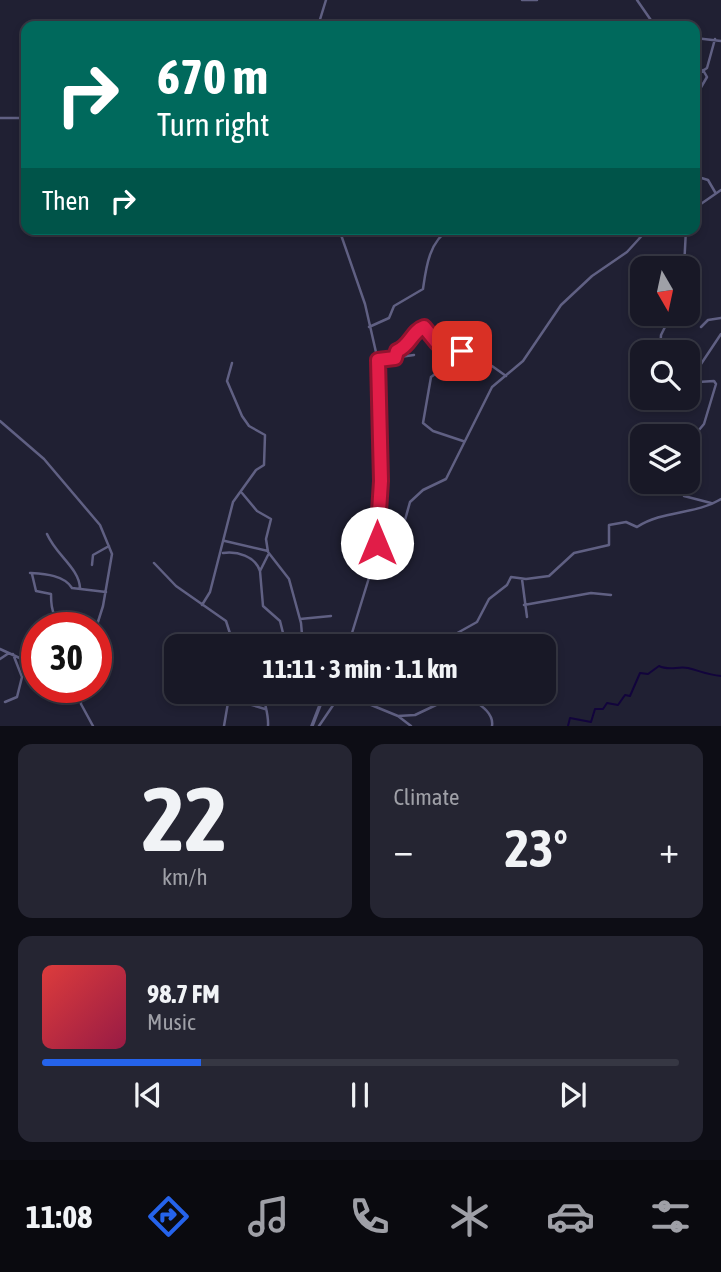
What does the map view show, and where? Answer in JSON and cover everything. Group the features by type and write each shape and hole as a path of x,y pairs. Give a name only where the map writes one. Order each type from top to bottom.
{"street":[{"path":"320,21 326,0"},
{"path":"522,0 537,0"},
{"path":"637,0 651,21"},
{"path":"700,38 721,41"},
{"path":"700,72 709,61 715,39"},
{"path":"700,89 707,77 703,70"},
{"path":"0,118 21,118"},
{"path":"700,178 708,180 715,192"},
{"path":"700,204 721,190"},
{"path":"341,235 360,288 378,360 381,481 376,555 353,632 356,634"},
{"path":"369,328 389,318 394,306 423,289 423,273 435,242 443,235"},
{"path":"376,555 400,538 410,502 423,490 446,479 492,387 523,361 561,305 592,276 627,252 640,237 636,235"},
{"path":"685,256 686,235"},
{"path":"701,327 708,320 721,318"},
{"path":"424,327 437,343 450,342 474,365 492,366 506,376"},
{"path":"395,358 397,351 408,345 418,330 424,327 454,327"},
{"path":"700,366 721,334"},
{"path":"455,346 442,369 431,377 423,423 433,431 463,441"},
{"path":"378,360 414,355"},
{"path":"202,605 210,592 233,502 256,470 264,466 266,436 249,426 242,416 227,381 232,363"},
{"path":"700,382 715,381 716,384 704,424 700,429"},
{"path":"0,421 38,453 99,522 112,554 100,612"},
{"path":"241,493 257,511 271,519 265,539 268,552 286,571 303,634"},
{"path":"682,494 713,504"},
{"path":"454,634 477,622 489,599 505,586 511,577 522,579 549,576 574,552 609,545 609,525 625,522 637,527 655,517 713,504 721,499"},
{"path":"47,534 58,555 76,572 80,588"},
{"path":"225,541 268,552"},
{"path":"92,565 93,555 110,547"},
{"path":"221,553 231,552 246,556 257,564 264,608 280,621 283,634"},
{"path":"260,571 268,552"},
{"path":"153,563 176,586 227,622 230,634"},
{"path":"51,612 51,594 36,591 31,573 46,573 67,582 72,588 106,592"},
{"path":"522,579 527,617"},
{"path":"524,605 592,593 611,596"},
{"path":"300,620 331,616"},
{"path":"0,649 21,658"},
{"path":"0,659 11,653"},
{"path":"5,702 17,697 22,678 11,653"},
{"path":"81,703 93,726"},
{"path":"224,726 227,704"},
{"path":"248,704 265,709"},
{"path":"264,704 269,715 268,726"},
{"path":"312,726 320,704"},
{"path":"319,726 334,704"},
{"path":"364,704 380,707 398,716 407,725"},
{"path":"398,716 415,715 438,704"},
{"path":"479,704 493,720 492,726"}],"waterway":[{"path":"568,726 570,718 591,722 595,709 603,709 607,703 618,705 625,695 630,696 640,673 648,674 659,666 688,668 721,676"}],"route":[{"path":"377,543 377,506 381,481 378,360 395,358 397,351 408,345 418,330 424,327 437,343 450,342 462,351"}]}
